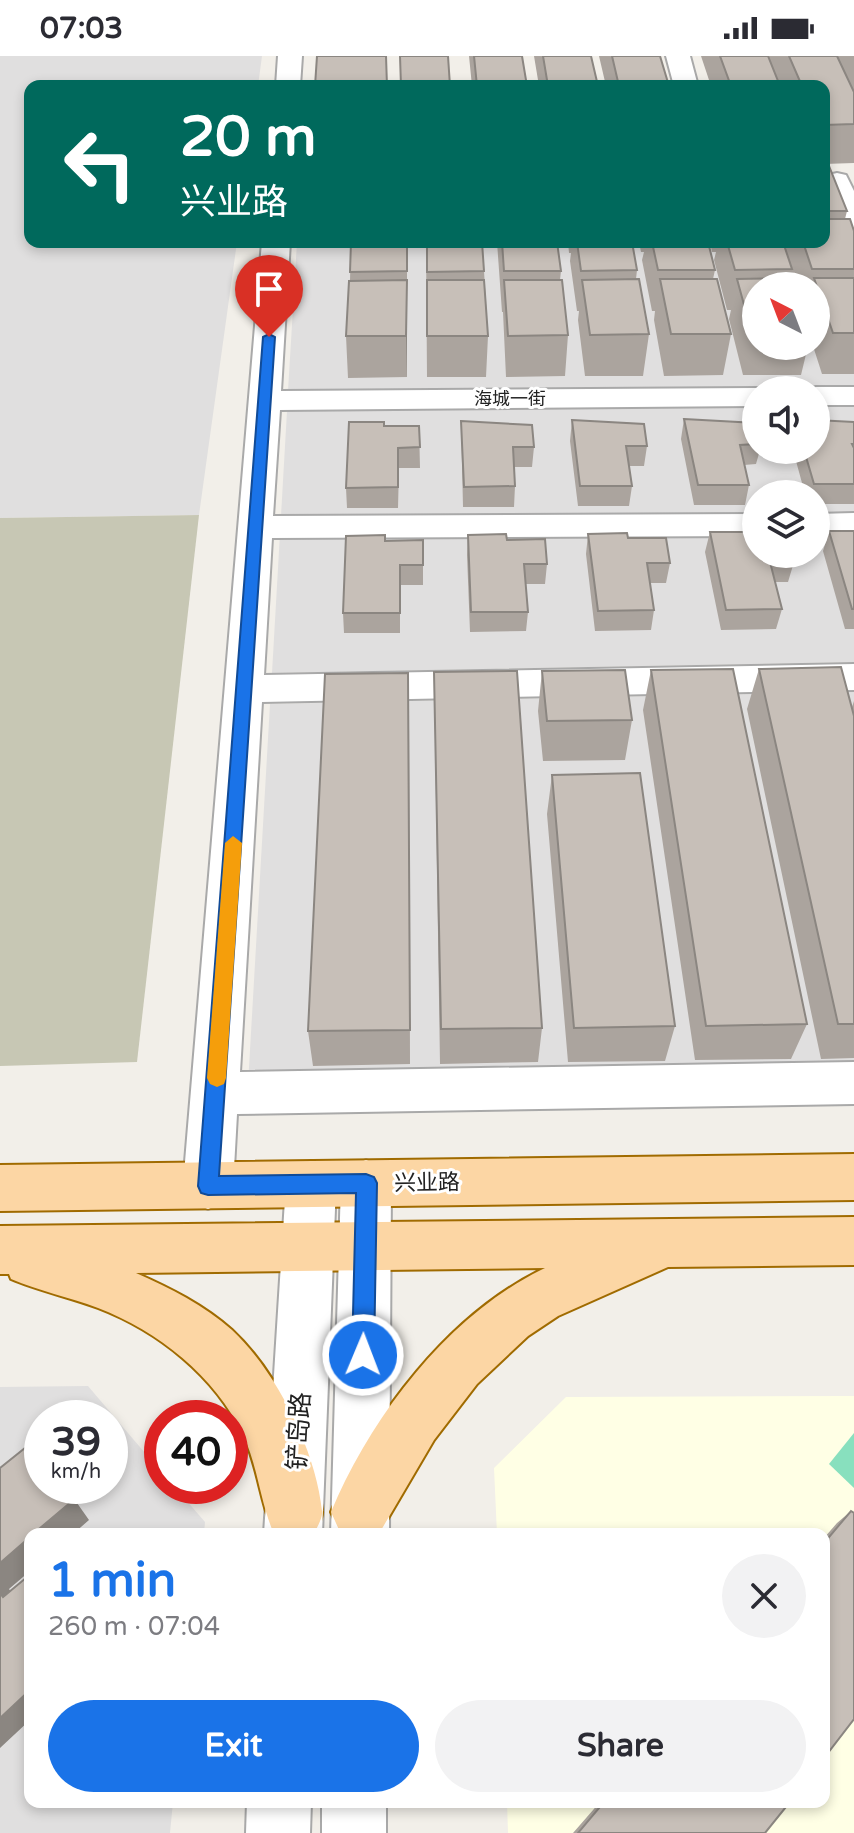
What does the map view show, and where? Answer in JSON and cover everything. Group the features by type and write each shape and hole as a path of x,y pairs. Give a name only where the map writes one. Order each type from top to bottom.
{"main road":[{"name":"兴业路","path":"0,1188 854,1177"},
{"path":"0,1252 854,1241"},
{"path":"360,1523 403,1437 454,1366 492,1331 539,1299 592,1274 677,1242"},
{"path":"0,1252 157,1306 202,1336 224,1358 250,1394 278,1454 294,1524"}],"street":[{"path":"288,80 290,56"},
{"path":"678,56 684,80"},
{"path":"838,181 854,225"},
{"path":"208,1186 276,248"},
{"path":"830,396 854,396"},
{"name":"海城一街","path":"265,401 742,397"},
{"path":"830,525 854,524"},
{"path":"256,527 742,525"},
{"path":"244,689 854,677"},
{"path":"216,1093 854,1083"},
{"path":"360,1523 366,1183"},
{"name":"铲岛路","path":"294,1524 311,1184"},
{"path":"278,1833 279,1808"},
{"path":"354,1808 354,1833"}],"shaded area":[{"path":"0,56 262,56 259,80 24,80 24,248 236,248 199,515 0,518"},
{"path":"830,188 854,188 854,386 830,386 830,376 742,376 742,387 288,391 297,248 830,248"},
{"path":"854,406 854,662 272,673 287,411 742,407 742,464 830,464 830,407"},
{"path":"199,515 137,1062 0,1066 0,518"},
{"path":"854,692 854,1098 247,1102 270,704"},
{"path":"88,1386 100,1400 24,1400 24,1504 128,1504 128,1433 144,1452 144,1504 190,1504 205,1522 204,1528 24,1528 24,1808 172,1808 170,1833 0,1833 0,1387"},
{"path":"854,1396 854,1833 508,1833 507,1808 830,1808 830,1528 497,1528 494,1468 566,1397"}],"green space":[{"path":"854,1433 854,1488 829,1464"}],"building":[{"path":"317,56 386,56 387,80 315,80"},
{"path":"400,56 448,56 450,80 401,80"},
{"path":"474,56 522,56 526,80 476,80"},
{"path":"543,56 591,56 597,80 547,80"},
{"path":"612,56 660,56 667,80 618,80"},
{"path":"720,56 768,56 778,80 729,80"},
{"path":"789,56 837,56 854,92 854,124 830,125 830,80 799,80"},
{"path":"830,168 847,211 830,211"},
{"path":"830,219 850,219 854,231 854,269 812,269 805,248 830,248"},
{"path":"351,248 407,248 407,271 350,272"},
{"path":"427,248 482,248 484,271 427,272"},
{"path":"502,248 558,248 561,271 504,271"},
{"path":"578,248 633,248 637,270 581,271"},
{"path":"653,248 710,248 715,270 658,270"},
{"path":"729,248 785,248 792,269 735,270"},
{"path":"830,278 854,278 854,333 833,333 830,324"},
{"path":"639,279 649,334 590,335 582,280"},
{"path":"660,279 717,279 731,334 671,334"},
{"path":"737,279 742,279 742,297"},
{"path":"407,280 406,336 346,336 349,281"},
{"path":"427,280 484,280 488,336 427,336"},
{"path":"504,280 562,280 568,335 508,336"},
{"path":"684,419 742,422 740,445 748,480 742,480 742,485 698,485"},
{"path":"572,420 644,424 647,446 626,446 632,486 580,486"},
{"path":"461,421 532,425 534,447 513,447 515,486 464,487"},
{"path":"830,421 854,422 854,484 813,480 808,464 830,464"},
{"path":"349,422 419,426 420,447 398,448 398,487 346,488"},
{"path":"830,531 854,531 852,609 830,534"},
{"path":"710,532 742,532 742,568 772,568 782,609 726,610"},
{"path":"627,533 628,538 666,538 670,563 647,563 654,610 598,611 588,534"},
{"path":"506,534 507,540 545,539 547,564 524,564 528,612 471,612 468,535"},
{"path":"385,535 385,541 423,540 423,565 400,565 400,613 343,613 346,536"},
{"path":"841,667 854,716 854,1024 838,1024 759,669"},
{"path":"733,669 807,1024 706,1026 651,670"},
{"path":"625,670 632,720 547,721 542,671"},
{"path":"517,671 542,1028 441,1029 434,672"},
{"path":"408,673 410,1030 308,1031 325,674"},
{"path":"640,773 675,1026 574,1028 552,775"},
{"path":"24,1449 24,1504 69,1504 40,1528 24,1528 24,1542 0,1563 0,1468"},
{"path":"851,1511 854,1513 854,1719 830,1750 830,1536"},
{"path":"24,1580 24,1696 0,1718 0,1593 3,1597"},
{"path":"599,1808 785,1808 765,1833 578,1833"}],"slow traffic":[{"path":"217,1078 233,843"}],"route":[{"path":"269,337 208,1186 366,1183 363,1355"}]}
